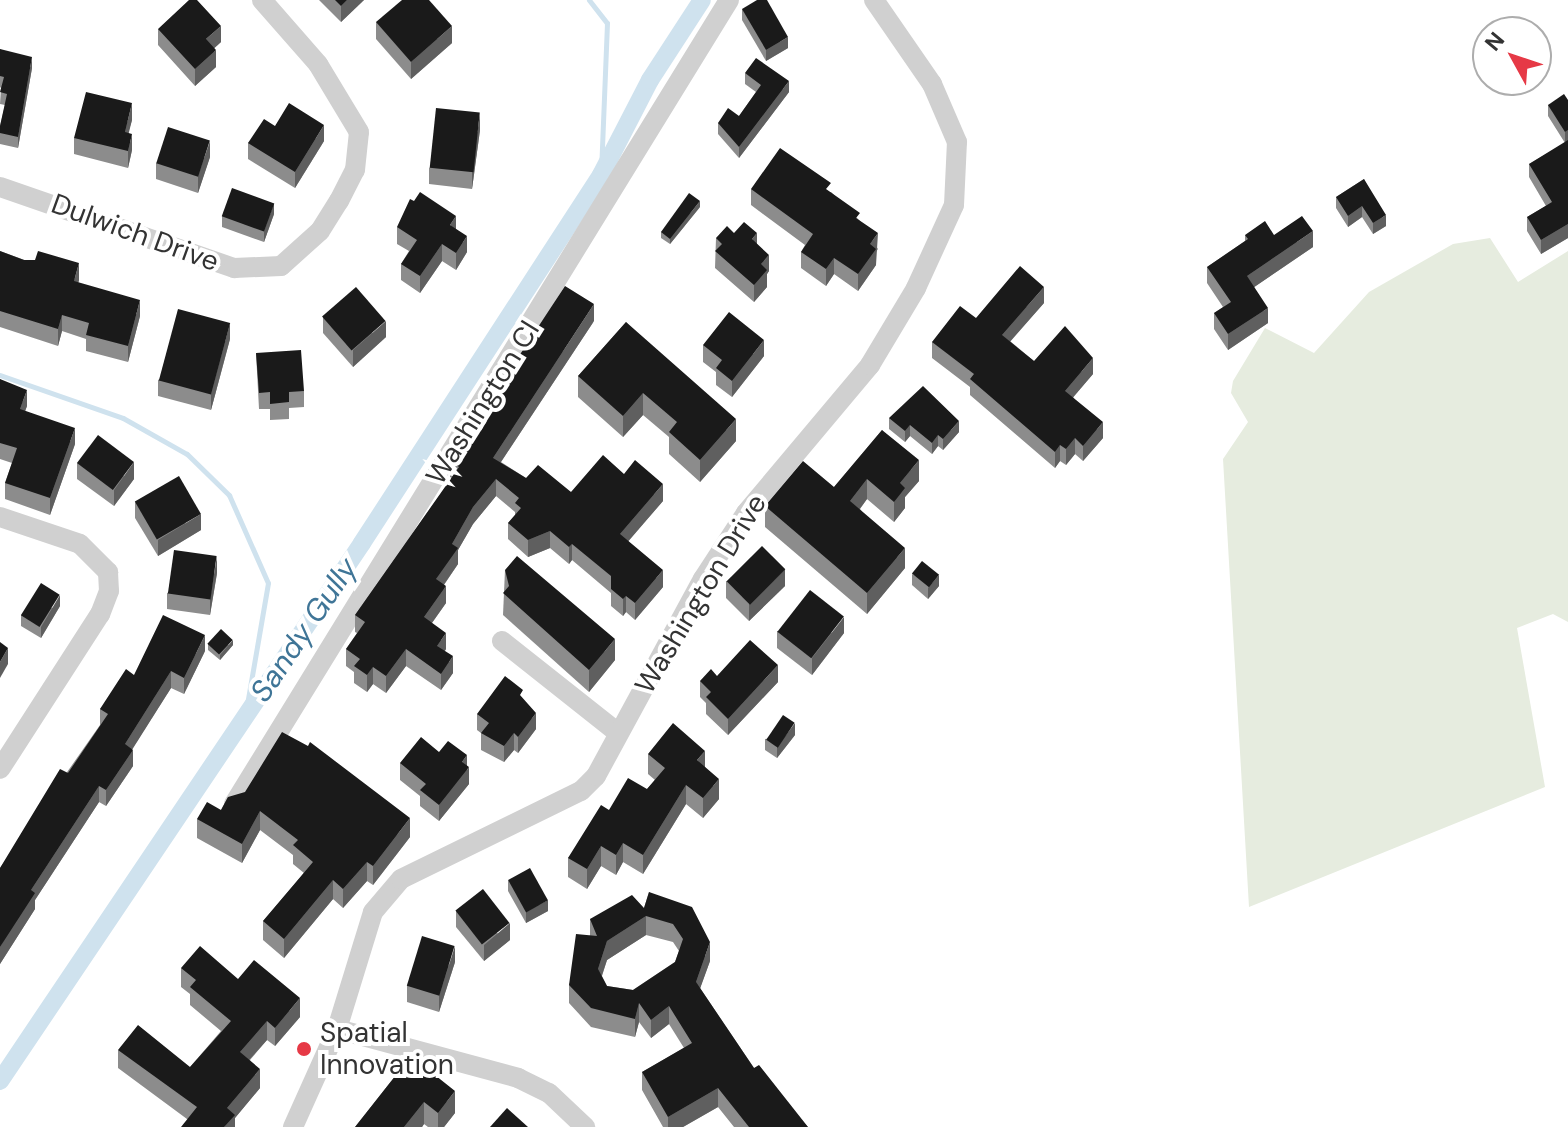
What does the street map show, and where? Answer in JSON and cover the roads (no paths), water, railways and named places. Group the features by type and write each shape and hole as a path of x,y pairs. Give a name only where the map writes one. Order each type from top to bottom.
{"street":[{"name":"Dulwich Drive","path":"0,187 234,268 281,266 320,231 339,201 355,170 359,132 318,64 262,0"},
{"name":"Washington Cl","path":"234,804 729,0"},
{"name":"Washington Drive","path":"293,1127 337,1029 373,912 401,879 581,791 609,760 618,733 737,526 788,457 870,365 949,222 958,180 957,142 932,84 874,0"},
{"path":"0,517 80,544 108,572 109,591 100,614 0,769"},
{"path":"502,641 618,733"},
{"path":"337,1029 518,1078 549,1093 585,1127"}],"waterway":[{"path":"589,0 607,23 601,175"},
{"name":"Sandy Gully","path":"0,1081 362,543 601,175 650,80 702,0"},
{"path":"0,375 123,418 187,454 229,495 268,583 245,716"}],"place":[{"name":"Spatial Innovation","path":"304,1049"}]}
